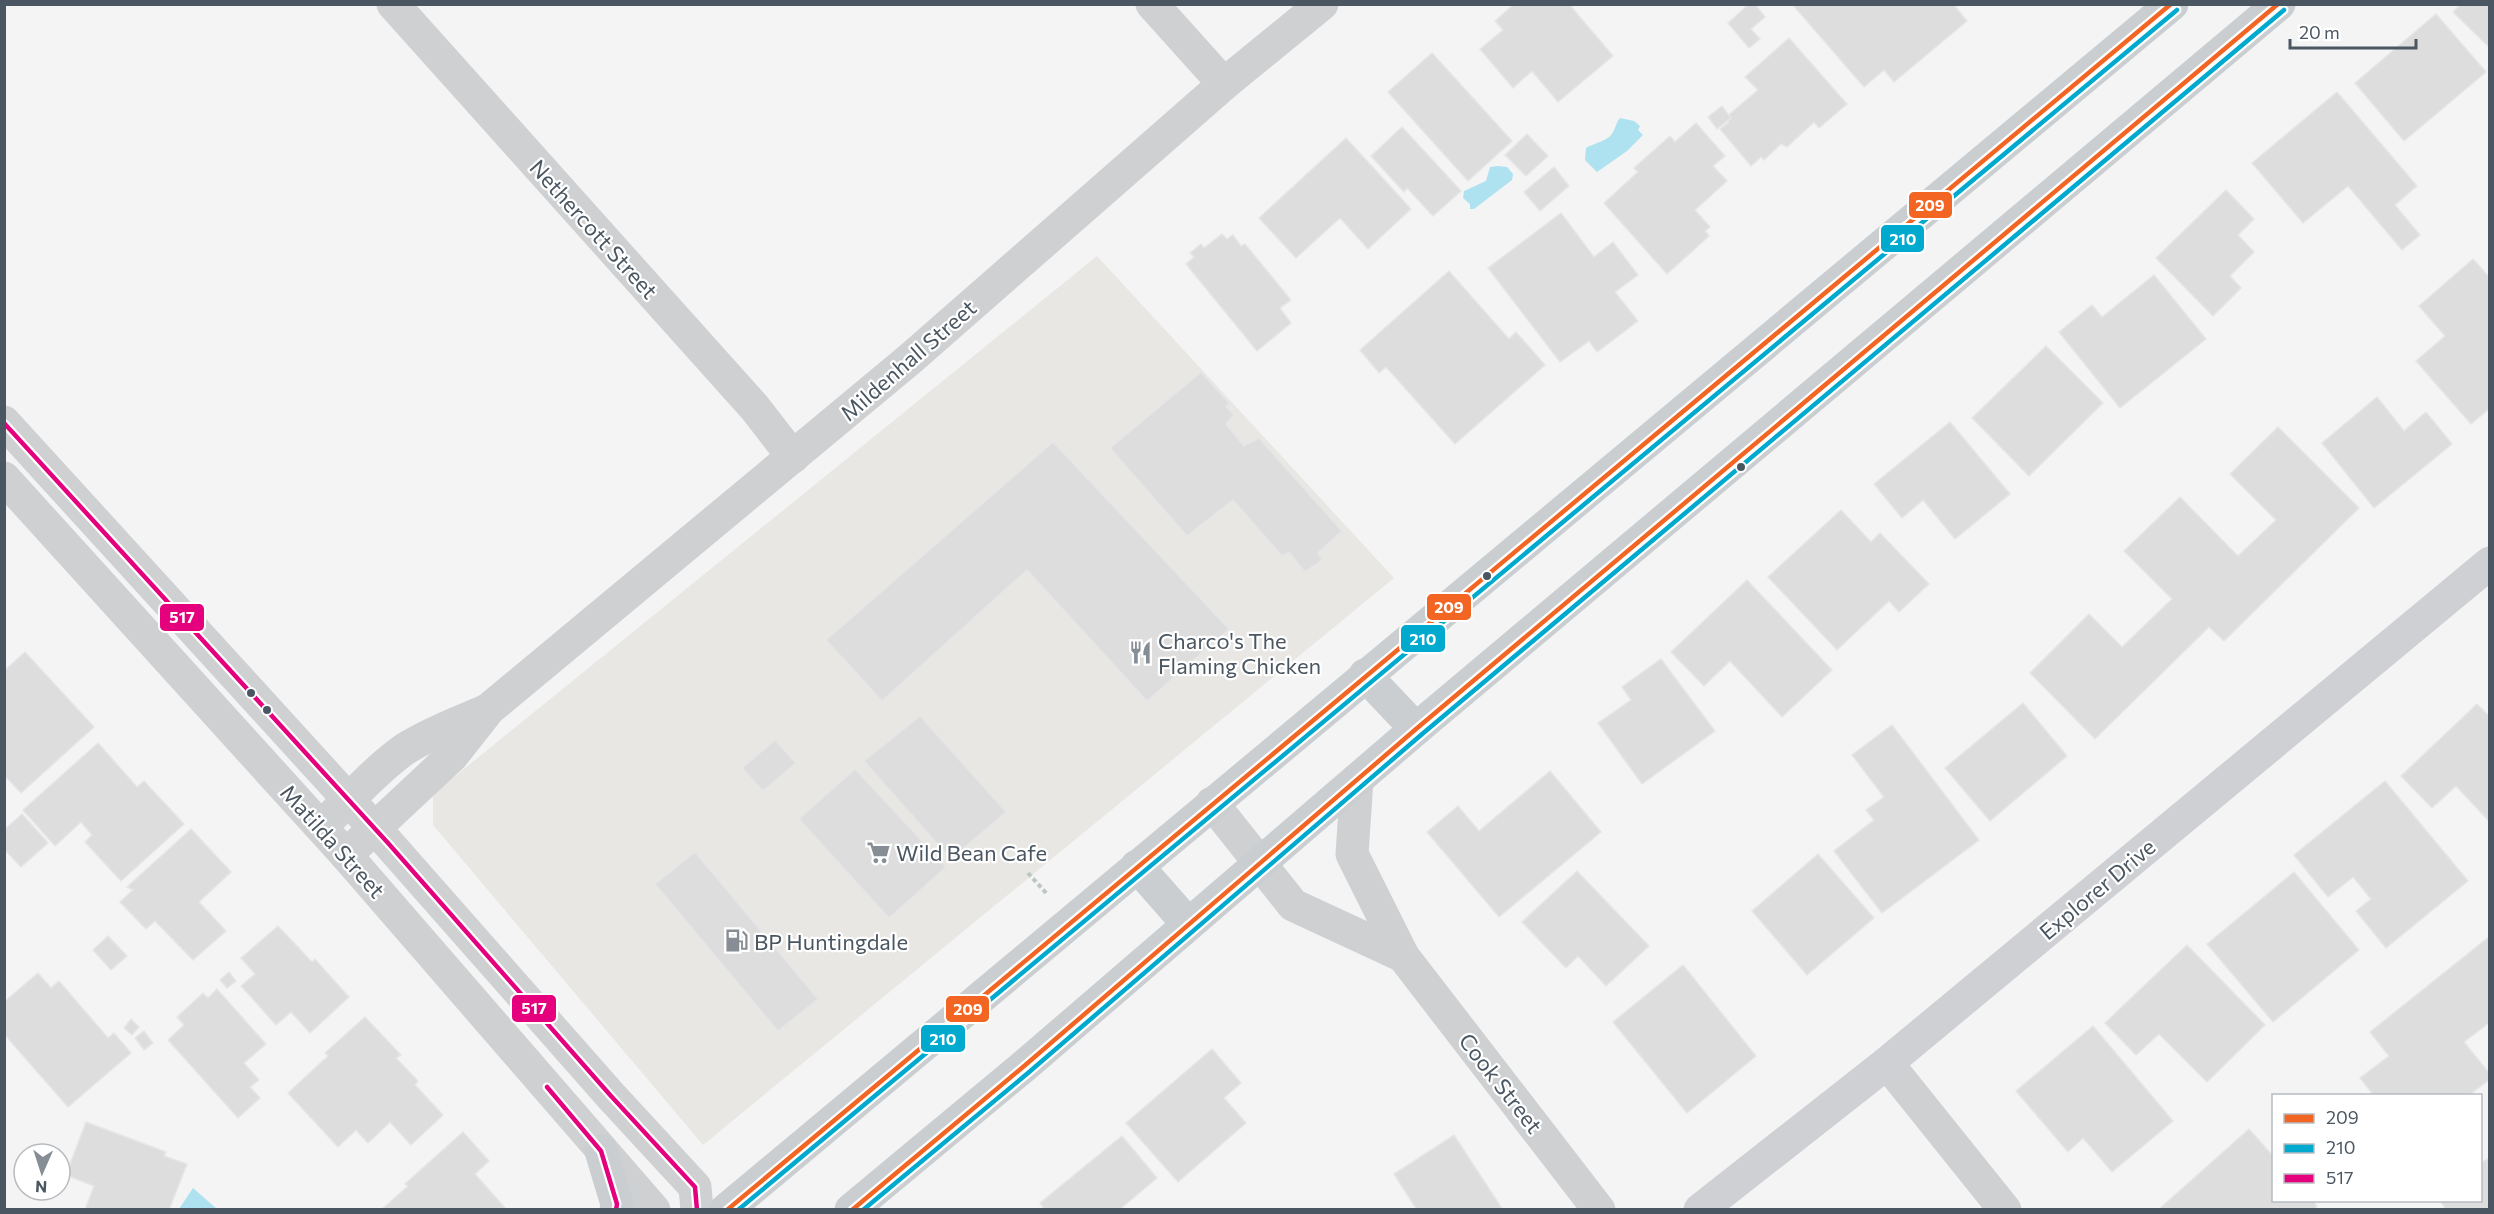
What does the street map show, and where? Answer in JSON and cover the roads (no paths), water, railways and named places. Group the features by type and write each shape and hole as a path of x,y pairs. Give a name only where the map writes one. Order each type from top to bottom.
{"main road":[{"path":"726,1209 2172,4"},
{"path":"851,1209 1015,1074 1416,729 2279,4"},
{"path":"1365,675 1416,729"},
{"path":"1137,866 1188,924"},
{"path":"601,1151 617,1204 616,1209"}],"street":[{"name":"Nethercott Street","path":"393,4 755,408 793,457"},
{"path":"1152,4 1224,84"},
{"name":"Mildenhall Street","path":"346,855 452,756 489,709 910,359 1224,84 1323,4"},
{"name":"Matilda Street","path":"4,422 374,828 611,1096 695,1187 697,1209"},
{"name":"Matilda Street","path":"4,478 346,855 502,1033 601,1151 654,1209"},
{"name":"Explorer Drive","path":"1700,1209 1887,1063 2490,563"},
{"name":"Mildenhall Street","path":"320,826 379,770 405,749 433,733 489,709"},
{"name":"Cook Street","path":"1357,780 1352,855 1403,956 1599,1209"},
{"name":"Cook Street","path":"1212,803 1293,905 1403,956"},
{"path":"1887,1063 2005,1209"}],"water":[{"path":"1620,118 1634,121 1640,126 1638,130 1643,135 1627,151 1597,172 1585,160 1586,148 1608,138"},
{"path":"1490,167 1507,167 1513,174 1512,180 1474,209 1470,209 1470,204 1463,198 1464,191 1486,181"},
{"path":"193,1188 217,1209 179,1209"}],"place":[{"name":"Charco's The Flaming Chicken","path":"1140,653"},
{"name":"Wild Bean Cafe","path":"878,852"},
{"name":"BP Huntingdale","path":"736,941"}]}
